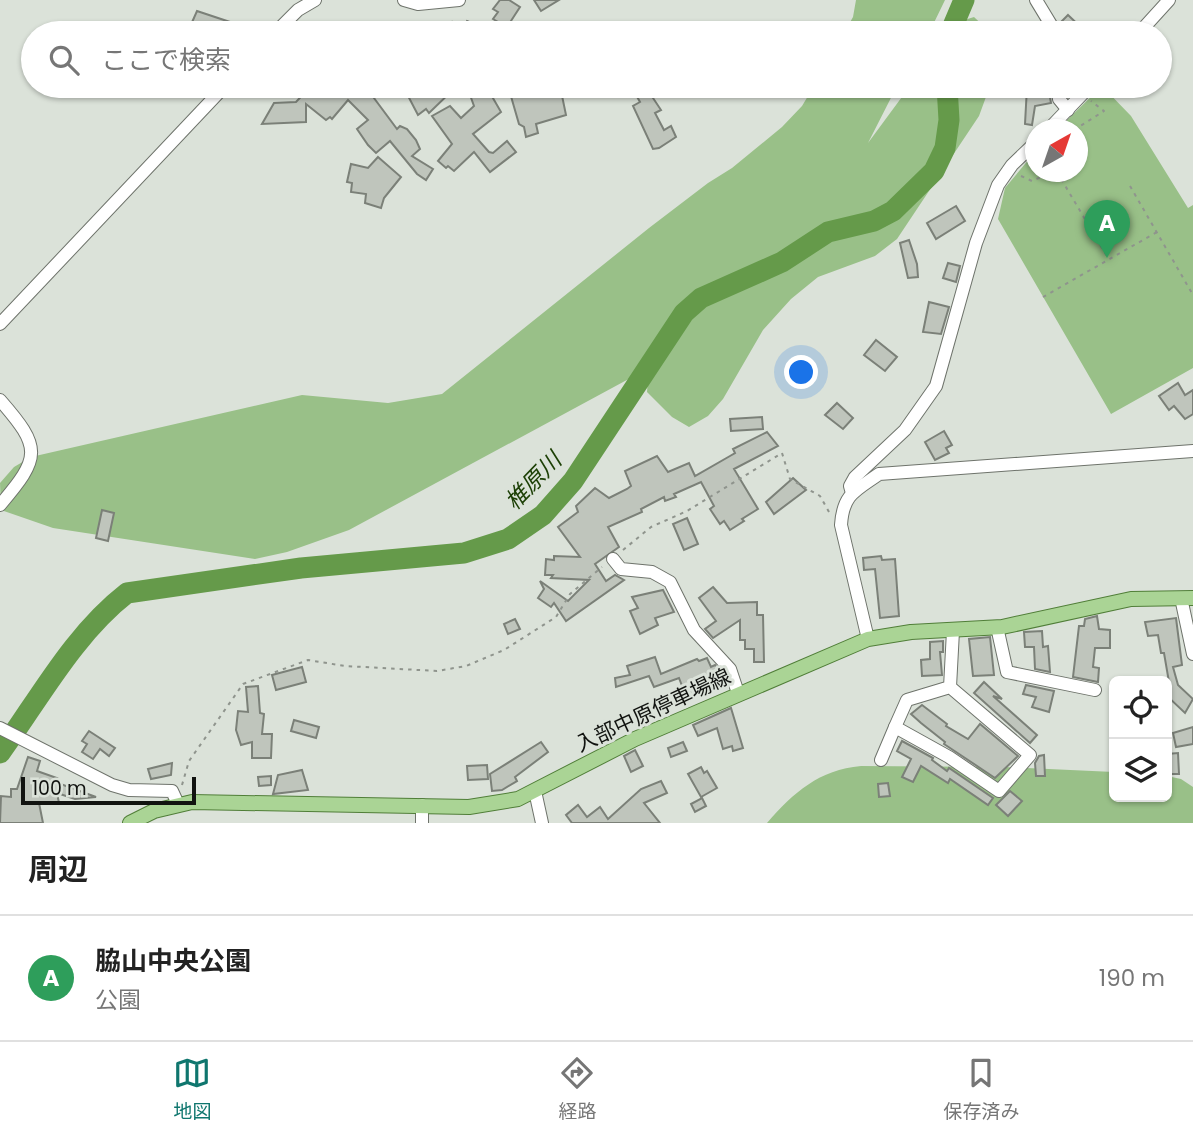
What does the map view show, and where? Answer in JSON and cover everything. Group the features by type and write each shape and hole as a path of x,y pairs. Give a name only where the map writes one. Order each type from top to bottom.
{"main road":[{"name":"入部中原停車場線","path":"130,823 177,799 268,805 491,806 506,803 536,791 635,738 868,639 911,632 997,627 1130,599 1187,598"}],"street":[{"path":"287,21 314,0"},
{"path":"404,0 418,4 459,0"},
{"path":"1036,0 1049,21"},
{"path":"1150,21 1169,0"},
{"path":"0,324 214,98"},
{"path":"1059,98 1068,110"},
{"path":"1059,119 1082,98"},
{"path":"852,493 850,486 855,477 905,430 936,386 976,243 998,185 1025,152"},
{"path":"0,400 25,430 33,448 29,466 0,505"},
{"path":"868,639 841,525 842,510 852,493 879,474 1193,451"},
{"path":"613,559 621,569 652,572 670,582 694,629 730,669 738,693"},
{"path":"1187,598 1193,654"},
{"path":"997,627 1007,672 1095,690"},
{"path":"950,687 953,631"},
{"path":"895,727 948,757 999,791 1030,755 950,687"},
{"path":"881,760 907,700 950,687"},
{"path":"0,728 112,785 130,790 172,790 177,799"},
{"path":"536,791 542,823"},
{"path":"422,805 422,823"}],"path":[{"path":"1088,121 1104,111 1094,98"},
{"path":"1017,174 1025,178"},
{"path":"1063,182 1109,259"},
{"path":"1130,186 1193,295"},
{"path":"1043,297 1157,232"},
{"path":"177,799 199,745 243,684 308,660 345,666 437,671 466,666 504,650 556,617 570,594 651,527 687,511 782,453 790,478 820,496 834,522 841,525"}],"green space":[{"path":"856,0 945,0 935,21 851,21"},
{"path":"974,17 978,21 961,21"},
{"path":"807,98 891,98 868,143 901,98 986,98 979,116 897,239 875,256 818,277 791,299 763,330 723,399 708,416 689,427 672,417 647,392 649,368 349,530 287,552 255,559 53,528 1,510 0,483 14,467 31,457 302,395 388,403 442,394 649,228 732,168 782,127"},
{"path":"1090,98 1114,98 1131,116 1188,208 1193,205 1193,368 1111,414 998,219 1005,188 1025,164 1025,182 1088,182 1088,119 1068,119"},
{"path":"1004,767 1109,772 1109,802 1172,802 1172,777 1181,779 1193,787 1193,823 767,823 808,784 846,768"}],"building":[{"path":"500,0 509,0 520,7 511,21 493,19 498,12 493,9"},
{"path":"534,0 559,0 541,11"},
{"path":"197,11 227,21 193,21"},
{"path":"1068,15 1074,21 1062,21"},
{"path":"300,98 374,98 397,129 400,126 407,129 416,140 420,149 412,156 433,169 426,180 417,174 390,141 376,153 357,129 368,120 348,100 332,119 330,117 326,120 306,104 306,122 262,124 274,103 296,102"},
{"path":"409,98 445,98 429,113 426,109 418,115"},
{"path":"471,98 493,98 501,112 473,134 489,152 493,153 507,141 516,152 490,172 474,152 454,171 448,166 446,168 438,161 452,144 432,116 450,106 461,118 474,106"},
{"path":"511,98 562,98 566,115 536,124 538,133 526,137 524,127 519,124"},
{"path":"638,98 653,98 661,110 655,113 664,130 671,126 676,137 653,149 633,106 640,102"},
{"path":"1026,98 1050,98 1051,103 1035,106 1033,119 1025,119"},
{"path":"378,157 401,177 384,198 381,208 365,203 366,194 351,192 352,183 347,182 351,164 368,168"},
{"path":"956,206 965,221 936,239 927,223"},
{"path":"909,240 917,264 918,277 908,278 900,243"},
{"path":"948,263 960,266 956,282 943,278"},
{"path":"929,302 949,307 941,334 923,332"},
{"path":"876,340 897,357 885,371 864,355"},
{"path":"1178,383 1185,395 1193,390 1193,414 1185,419 1174,406 1169,410 1159,396"},
{"path":"837,403 853,418 843,429 825,415"},
{"path":"762,417 763,429 731,431 730,419"},
{"path":"944,431 952,445 946,448 949,453 935,460 925,442"},
{"path":"767,432 778,446 734,469 758,509 742,519 744,521 730,530 724,521 720,524 710,509 714,506 701,482 674,494 676,497 665,501 664,497 641,509 642,512 608,527 619,547 595,564 606,581 615,575 624,580 566,621 554,603 551,607 538,598 544,589 540,581 568,601 589,580 551,578 553,575 545,575 546,559 554,560 554,556 580,557 558,527 578,512 576,506 595,488 609,498 627,489 631,486 625,471 657,456 668,472 689,463 695,476 735,453 733,449"},
{"path":"793,478 806,490 774,514 766,502"},
{"path":"102,510 114,513 108,541 96,538"},
{"path":"687,518 698,544 684,550 673,524"},
{"path":"881,556 882,560 895,559 899,616 880,618 875,569 864,570 863,558"},
{"path":"713,587 727,603 757,602 757,615 763,615 764,662 754,662 754,649 745,649 745,640 740,640 740,620 713,638 705,629 716,621 699,598"},
{"path":"663,590 674,612 655,618 658,625 640,634 630,611 638,608 632,597"},
{"path":"1097,616 1099,629 1110,630 1110,648 1095,648 1093,667 1099,668 1098,682 1073,677 1079,626 1084,626 1085,619"},
{"path":"1176,618 1182,665 1173,667 1178,685 1193,699 1185,713 1172,701 1172,676 1168,676 1158,635 1148,636 1145,622"},
{"path":"515,619 520,629 508,634 504,624"},
{"path":"1042,631 1043,647 1048,646 1050,672 1035,669 1034,647 1025,647 1024,632"},
{"path":"990,637 994,675 973,676 969,639"},
{"path":"943,641 943,652 940,652 942,675 922,676 921,660 930,659 930,642"},
{"path":"655,657 661,674 697,659 699,661 707,658 711,667 715,665 722,674 725,683 687,699 679,678 654,687 649,676 616,687 615,678 630,675 627,666"},
{"path":"302,667 306,682 276,690 272,675"},
{"path":"984,682 1002,699 993,696 1037,735 1030,743 974,693"},
{"path":"1026,685 1054,691 1049,712 1032,707 1036,697 1023,694"},
{"path":"258,686 260,713 264,714 262,734 272,734 271,758 252,758 252,742 241,745 236,730 238,711 248,712 246,687"},
{"path":"922,705 947,724 946,726 968,739 980,724 1018,756 995,778 944,744 945,742 911,714"},
{"path":"731,708 743,748 733,751 732,746 723,749 717,728 698,736 693,725"},
{"path":"294,720 319,727 316,738 291,731"},
{"path":"1193,727 1193,744 1176,747 1173,733"},
{"path":"89,731 115,748 109,756 100,749 93,759 82,752 87,744 82,741"},
{"path":"902,741 993,798 988,805 950,779 948,783 921,766 913,782 902,777 911,759 897,751"},
{"path":"541,742 548,752 515,777 517,781 502,790 492,791 490,774"},
{"path":"683,742 687,751 671,757 668,748"},
{"path":"635,750 643,766 631,772 624,756"},
{"path":"1178,753 1179,774 1172,774 1172,754"},
{"path":"1044,755 1045,776 1036,776 1035,763 1039,756"},
{"path":"28,757 40,761 37,771 57,778 55,782 96,797 75,799 57,793 59,803 39,803 43,823 0,823 1,796 11,797 11,789 17,789"},
{"path":"172,763 171,775 151,779 148,769"},
{"path":"487,765 488,779 468,780 467,766"},
{"path":"701,767 704,773 707,771 717,788 701,797 688,774"},
{"path":"302,770 308,790 273,794 278,775"},
{"path":"271,776 271,785 259,786 258,777"},
{"path":"661,781 667,793 644,803 660,823 572,823 566,815 578,805 587,817 600,807 608,819 641,789"},
{"path":"888,783 890,796 879,797 878,784"},
{"path":"1010,791 1022,801 1008,816 996,805"},
{"path":"702,798 706,806 695,812 691,804"}],"waterway":[{"name":"椎原川","path":"955,21 964,0"},
{"name":"椎原川","path":"0,753 74,647 108,609 127,593 301,568 464,553 508,539 543,515 573,481 684,313 701,298 782,262 828,232 874,221 893,211 934,171 945,148 949,120 948,98"}],"place":[{"name":"脇山中央公園","path":"1107,258"}]}
